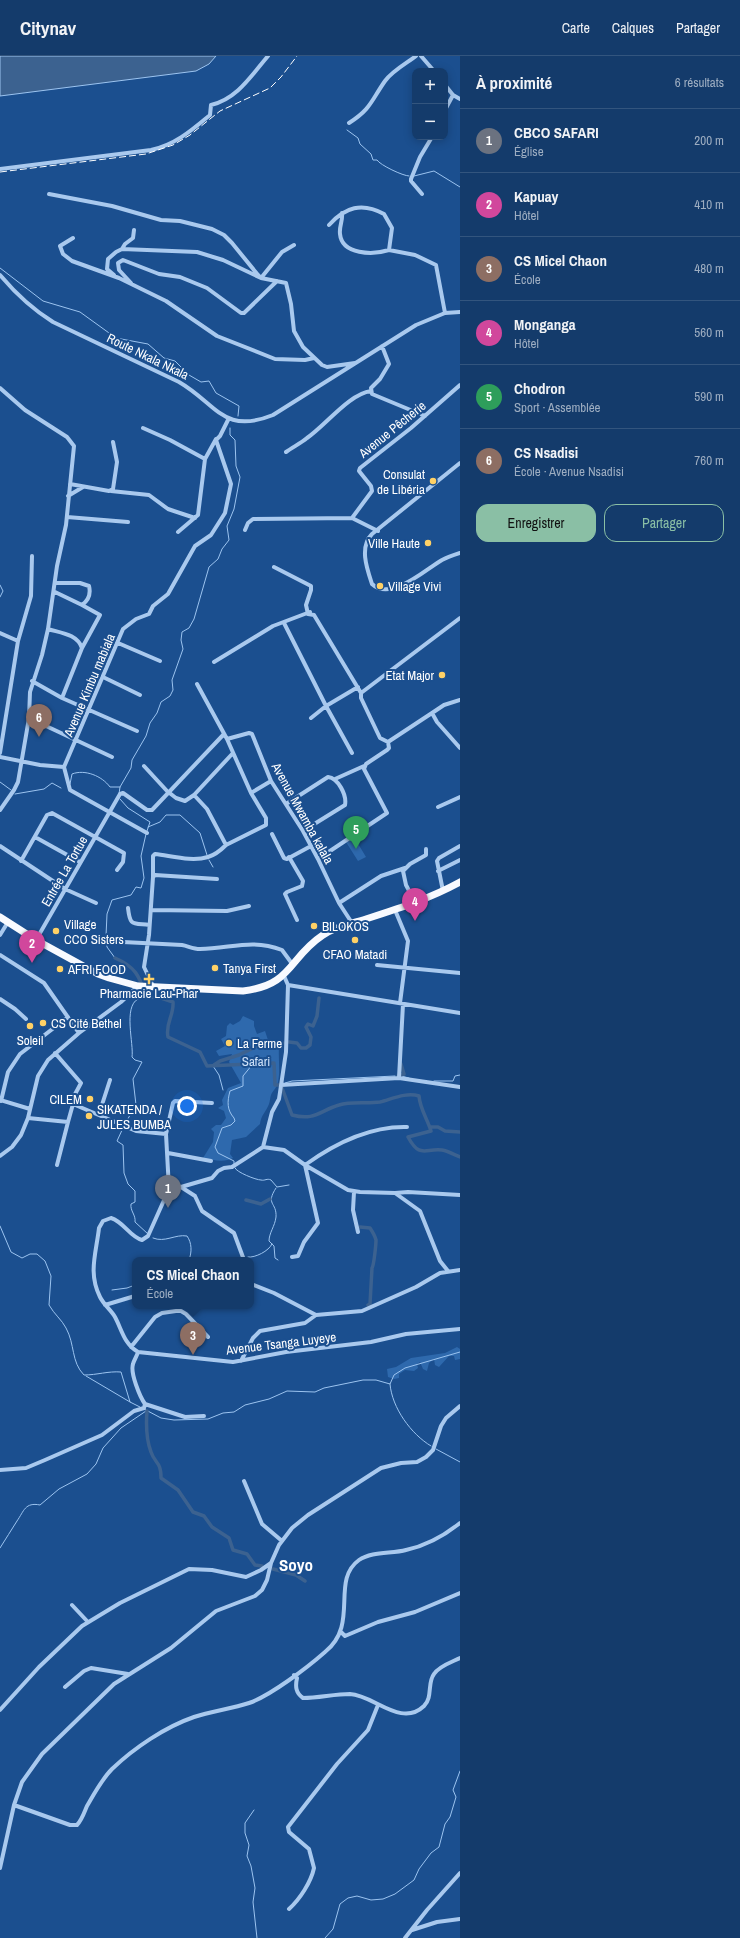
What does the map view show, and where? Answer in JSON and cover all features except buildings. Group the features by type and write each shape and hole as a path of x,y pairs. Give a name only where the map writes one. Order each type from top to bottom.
{"highway":[{"path":"0,917 36,940 98,974 139,986 152,985 243,991 259,989 284,976 323,934 443,892 460,882"}],"street":[{"path":"0,169 151,150 165,146 189,132 210,115 211,104 228,99 238,91 268,56"},
{"path":"349,122 358,118 370,106 386,80 416,56"},
{"path":"421,56 431,68"},
{"path":"448,89 453,95 460,99"},
{"path":"448,104 453,95"},
{"path":"422,194 411,181 420,156 432,140"},
{"path":"49,194 112,206 161,220 180,221 212,229 224,235 261,278"},
{"path":"329,225 342,213 348,209 356,207 384,214 392,228 389,250"},
{"path":"342,213 343,219 339,232 341,241 345,247 355,251 370,252 389,250 415,256 436,265 445,313"},
{"path":"122,249 125,244 133,238 134,230"},
{"path":"73,238 60,246 63,254 72,261 116,277 166,301 217,336 275,359 305,360 314,358"},
{"path":"261,278 282,252 294,245"},
{"path":"116,277 107,269 108,259 122,249 197,252 223,260 261,278 286,284 288,287 294,331 303,347 314,358 327,367 355,363"},
{"path":"134,286 118,270 118,263 123,260 159,274 180,277 207,288 241,313 244,313 277,281"},
{"name":"Route Nkala Nkala","path":"0,275 18,296 35,311 65,328 179,382 195,392 228,420"},
{"path":"228,420 242,422 273,416 416,325 445,313 460,312"},
{"path":"371,391 371,388 389,364 382,346"},
{"name":"Avenue Pêcherie","path":"352,518 372,491 371,486 359,471 360,468 425,416 460,384"},
{"path":"0,388 25,410 56,428 73,442 67,517 57,566 48,629 42,655 32,681 29,701 29,718 18,782 0,810"},
{"path":"371,391 372,394 425,416"},
{"path":"286,452 307,438 353,398 365,392 371,391"},
{"name":"Avenue Kimbu mabiala","path":"64,767 125,627 149,614 153,606 168,594 195,546 211,535 225,514 231,484 216,440 220,436 228,420"},
{"path":"143,428 170,440 205,459"},
{"path":"178,532 195,518 199,510 205,459 214,441 220,436"},
{"path":"111,491 117,462 113,442"},
{"path":"460,463 366,540 365,547 367,569 372,584 377,588 393,588 403,585 442,560 460,553"},
{"path":"70,484 111,491 148,495 168,509 195,518"},
{"path":"68,496 84,486"},
{"path":"67,517 128,522"},
{"path":"245,530 248,523 253,519 352,518 378,531"},
{"path":"0,754 18,641 31,596 32,556"},
{"path":"274,567 311,586 312,588 306,605 308,614"},
{"path":"55,583 80,583 89,586 88,599 82,605"},
{"path":"54,592 100,615 82,648 62,698"},
{"path":"214,662 273,626 308,614 314,615 358,687 361,693 361,698 380,738 388,742"},
{"path":"361,693 460,618"},
{"path":"284,622 326,706 352,753"},
{"path":"48,629 72,636 79,642 82,648"},
{"path":"0,633 18,641"},
{"path":"118,643 160,661"},
{"path":"103,677 140,695"},
{"path":"32,681 62,698 137,731"},
{"path":"152,985 144,967 151,910 154,856 156,854 184,858 202,858 216,854 236,839 263,828 268,822 251,794 233,752 197,684"},
{"path":"311,718 326,706 358,687"},
{"path":"388,742 432,714 444,704 460,700"},
{"path":"432,714 437,722 460,748"},
{"path":"29,718 112,757"},
{"name":"Avenue Mwamba kalala","path":"225,736 249,733 252,734 271,782 303,831 339,903 352,924"},
{"path":"167,791 225,736"},
{"path":"286,804 328,777 335,779 364,766 389,748 388,742"},
{"path":"144,766 167,791 176,798 186,802 194,796 233,752"},
{"path":"0,757 40,765 64,767 70,790 147,833"},
{"path":"318,859 387,813 364,769 364,766"},
{"path":"303,831 345,805 345,796 335,779"},
{"path":"251,794 271,782"},
{"name":"Entrée La Tortue","path":"36,940 94,837 121,793 149,811 167,791"},
{"path":"194,796 207,809 226,845"},
{"path":"438,807 460,797"},
{"path":"21,861 47,815 52,813 124,853 123,862 116,870"},
{"path":"272,834 284,858 311,846"},
{"path":"35,837 80,862"},
{"path":"0,846 66,889 96,903"},
{"path":"443,892 436,865 439,858 460,846"},
{"path":"339,903 381,876 405,868 426,855 426,849"},
{"path":"289,857 303,881 302,886 286,892 285,894 297,920"},
{"path":"438,871 460,860"},
{"path":"405,868 403,870 404,879 415,902"},
{"path":"153,877 155,875 216,879"},
{"path":"151,910 227,911 249,906"},
{"path":"128,908 129,921 132,923 149,926"},
{"path":"395,910 408,936 402,1004 398,1078"},
{"path":"0,935 8,922"},
{"path":"123,942 182,945 198,949 219,948 244,943 253,944 282,950 294,965"},
{"path":"0,955 44,983 79,1033"},
{"path":"377,965 460,973"},
{"path":"263,1147 272,1112 280,1099 286,1052 288,984 284,976"},
{"path":"288,984 460,1013"},
{"path":"0,1156 12,1147 21,1135 28,1118 38,1076 48,1060 79,1033 121,1002 139,986"},
{"path":"0,999 15,1009 26,1019"},
{"path":"30,1109 1,1101 8,1072 20,1054 68,1017"},
{"path":"55,1053 80,1082 73,1098 73,1104 57,1165"},
{"path":"281,1085 398,1078 460,1087"},
{"path":"99,1114 110,1080"},
{"path":"143,1407 133,1374 133,1364 138,1352 123,1336 114,1316 101,1299 93,1279 99,1228 106,1219 115,1220 138,1239 146,1239 167,1198 169,1182 166,1134 173,1102 212,1103"},
{"path":"73,1104 136,1131 166,1134"},
{"path":"28,1118 68,1122"},
{"path":"305,1165 323,1152 369,1131 407,1127"},
{"path":"181,1187 212,1178 218,1171 224,1168 232,1167 263,1147 284,1150 305,1165 354,1192 408,1192 460,1195"},
{"path":"168,1153 211,1161"},
{"path":"292,1257 298,1256 304,1242 318,1223 305,1165"},
{"path":"169,1182 181,1187 198,1199 202,1211 234,1233 243,1257"},
{"path":"354,1192 353,1210 358,1232"},
{"path":"395,1193 420,1211 440,1261 448,1271"},
{"path":"440,1261 440,1273"},
{"path":"241,1361 253,1338 260,1331 305,1323 316,1315 362,1311 416,1287 440,1273 460,1270"},
{"path":"254,1285 274,1293 316,1315"},
{"path":"105,1305 132,1297"},
{"path":"132,1347 155,1317 162,1313 176,1311 186,1314 208,1337"},
{"name":"Avenue Tsanga Luyeye","path":"138,1352 158,1353 224,1362 241,1361 286,1352 371,1342 406,1334 460,1329"},
{"path":"0,1868 14,1805 22,1782 42,1754 89,1706 128,1674 171,1648 216,1610 255,1596 262,1590 267,1580 271,1563 282,1541 292,1528 308,1514 381,1468 401,1463 417,1462 426,1457 433,1450 441,1426 446,1418 460,1406"},
{"path":"0,1470 26,1468 102,1435 134,1411 143,1407 185,1417 204,1416"},
{"path":"244,1481 262,1524 282,1541"},
{"path":"14,1805 70,1825 77,1825 94,1795 112,1769 145,1743 173,1726 193,1717 255,1700 294,1675 328,1650 341,1632 344,1619 345,1582 348,1573 360,1559 380,1554 408,1550 448,1533 460,1523"},
{"path":"0,1710 58,1649 88,1622 188,1569 212,1570 246,1577 254,1574 271,1563"},
{"path":"341,1632 345,1636 350,1635 378,1622 436,1604 460,1593"},
{"path":"72,1605 88,1622"},
{"path":"294,1675 297,1678 295,1684 298,1694 303,1698 350,1694 392,1711 412,1712 426,1705 430,1695 432,1675 438,1669 460,1658"},
{"path":"65,1687 84,1671 91,1668 128,1674"},
{"path":"289,1909 303,1892 314,1868 309,1849 289,1832 288,1827 337,1764 368,1730 378,1705"},
{"path":"405,1938 427,1910 460,1874"},
{"path":"412,1930 438,1922 460,1919"}],"green space":[{"path":"354,837 366,857 358,861 346,842"},
{"name":"Safari","path":"243,1016 254,1021 257,1034 265,1031 268,1040 280,1042 279,1077 276,1087 271,1095 269,1104 261,1118 260,1124 246,1137 232,1140 230,1154 233,1158 222,1161 203,1158 213,1142 214,1132 211,1129 216,1125 221,1125 226,1118 224,1111 218,1108 223,1105 222,1100 228,1088 241,1083 229,1062 232,1054 219,1056 216,1051 225,1046 221,1039 226,1036 227,1026 230,1023 233,1025 240,1021"},
{"path":"457,1347 460,1349 460,1359 455,1360 454,1356 449,1356 439,1367 435,1365 434,1359 429,1363 427,1371 423,1369 420,1362 417,1364 418,1368 414,1371 405,1370 399,1374 399,1378 394,1379 388,1377 387,1369 396,1367 411,1358 445,1353"}],"shaded area":[{"path":"0,56 216,56 209,64 196,71 0,96"}],"waterway":[{"path":"347,130 358,138 360,144 371,154 373,160 377,160 382,165 409,176"},
{"path":"414,176 434,171 460,187"},
{"path":"0,268 43,301 80,312 116,338 148,344 164,358 175,361 189,375 201,382 209,381 216,393 239,406 238,416"},
{"path":"119,794 120,787 131,768 132,760 146,736 150,723 157,713 161,702 170,696 173,690 172,680 183,649 181,640 182,632 189,628 194,619 209,567 218,559 222,549 229,540 227,526 234,509 240,477 236,466 235,440 230,435 230,428"},
{"path":"0,585 3,591 0,597"},
{"path":"70,784 72,774 82,772 93,774 107,783 110,787 120,787"},
{"path":"0,782 11,790"},
{"path":"15,794 44,789 52,783 61,788"},
{"path":"120,799 128,808 150,822 147,831"},
{"path":"148,827 160,822 166,815 180,815 200,833 207,855"},
{"path":"115,958 107,947 107,914 112,900 131,895 136,887 141,888 144,878 141,856 146,834"},
{"path":"209,860 213,867"},
{"path":"115,958 128,965 136,973 142,983 147,997 161,998 173,1002 167,1032 168,1037 200,1052 207,1066 274,1063 275,1085 281,1085 292,1115 300,1117 312,1116 332,1107 344,1104 380,1102 399,1096 419,1096 422,1109 431,1131 408,1137 412,1144 416,1148 423,1151 442,1150 460,1157"},
{"path":"126,1122 136,1105 133,1079 142,1062 135,1060 132,1057 130,1026 131,1010 134,1003 138,999 141,997 147,997"},
{"path":"289,1042 297,1043 301,1048 306,1048 310,1045 311,1037 306,1027 308,1024 313,1026 317,1016 319,998"},
{"path":"214,1065 263,1043 283,1043"},
{"path":"398,1076 404,1074 401,1064"},
{"path":"234,1164 234,1161 218,1153 215,1147 222,1128 231,1125 235,1121 228,1106 230,1091 243,1086 243,1076 252,1065"},
{"path":"213,1066 219,1075 223,1090"},
{"path":"434,1081 453,1081 455,1076 460,1075"},
{"path":"285,1083 292,1081 395,1076"},
{"path":"401,1076 409,1078"},
{"path":"430,1127 438,1127 445,1131 460,1132"},
{"path":"123,1128 117,1141 123,1145 124,1173 128,1184 135,1191 135,1202 131,1204 131,1209 135,1217 135,1222 148,1234"},
{"path":"235,1168 242,1174 255,1179 271,1180 277,1187 289,1185"},
{"path":"276,1188 271,1201 276,1212 276,1217 269,1241 274,1246 275,1258 278,1260"},
{"path":"246,1200 261,1204 270,1199"},
{"path":"0,1226 11,1252 22,1258 30,1254 37,1254 45,1261 51,1276 49,1305 69,1334 75,1359 80,1370 84,1375 121,1372 130,1402 140,1407"},
{"path":"360,1227 370,1228 376,1240 372,1268 370,1304 368,1305"},
{"path":"153,1238 162,1240 178,1236 187,1236 191,1248 190,1257"},
{"path":"248,1257 262,1254 272,1244"},
{"path":"112,1290 132,1286"},
{"path":"144,1409 161,1418 174,1420 208,1419 223,1413 234,1412 245,1405 269,1399 287,1391 315,1392 324,1388 363,1380 376,1380 390,1384 394,1375 405,1368 460,1352"},
{"path":"86,1376 130,1402"},
{"path":"390,1384 394,1402 404,1420 416,1435 431,1446"},
{"path":"0,1548 23,1511 28,1506 35,1504 40,1505 59,1489 87,1474 96,1464 103,1448 121,1428 146,1411"},
{"path":"147,1411 147,1437 149,1447 159,1465 161,1478 178,1490 193,1512 204,1516 212,1527 229,1538 233,1550 247,1554 255,1565 262,1566"},
{"path":"436,1449 460,1462"},
{"path":"273,1569 296,1575 305,1581"},
{"path":"325,1938 333,1929 340,1904 348,1898 357,1896 371,1900 383,1899 395,1894 414,1880 419,1869 431,1853 439,1847 445,1824 450,1817 456,1797 453,1790 460,1771"},
{"path":"254,1810 245,1823 245,1833 249,1845 247,1856 251,1866 255,1888 253,1902 257,1938"}],"railway":[{"path":"0,172 146,154 173,145 190,135 220,111 270,88 281,77 297,56"}],"place":[{"name":"Consulat de Libéria","path":"433,481"},
{"name":"Ville Haute","path":"428,543"},
{"name":"Village Vivi","path":"380,586"},
{"name":"Etat Major","path":"442,675"},
{"name":"CS Nsadisi","path":"39,737"},
{"name":"Chodron","path":"356,849"},
{"name":"Monganga","path":"415,921"},
{"name":"BILOKOS","path":"314,926"},
{"name":"Village CCO Sisters","path":"56,931"},
{"name":"CFAO Matadi","path":"355,940"},
{"name":"Kapuay","path":"32,963"},
{"name":"Tanya First","path":"215,968"},
{"name":"AFRI FOOD","path":"60,969"},
{"name":"Pharmacie Lau-Phar","path":"149,979"},
{"name":"CS Cité Bethel","path":"43,1023"},
{"name":"Soleil","path":"30,1026"},
{"name":"La Ferme","path":"229,1043"},
{"name":"CILEM","path":"90,1099"},
{"name":"SIKATENDA / JULES BUMBA","path":"89,1116"},
{"name":"CBCO SAFARI","path":"168,1208"},
{"name":"CS Micel Chaon","path":"193,1355"}],"district":[{"name":"Soyo","path":"296,1565"}]}
